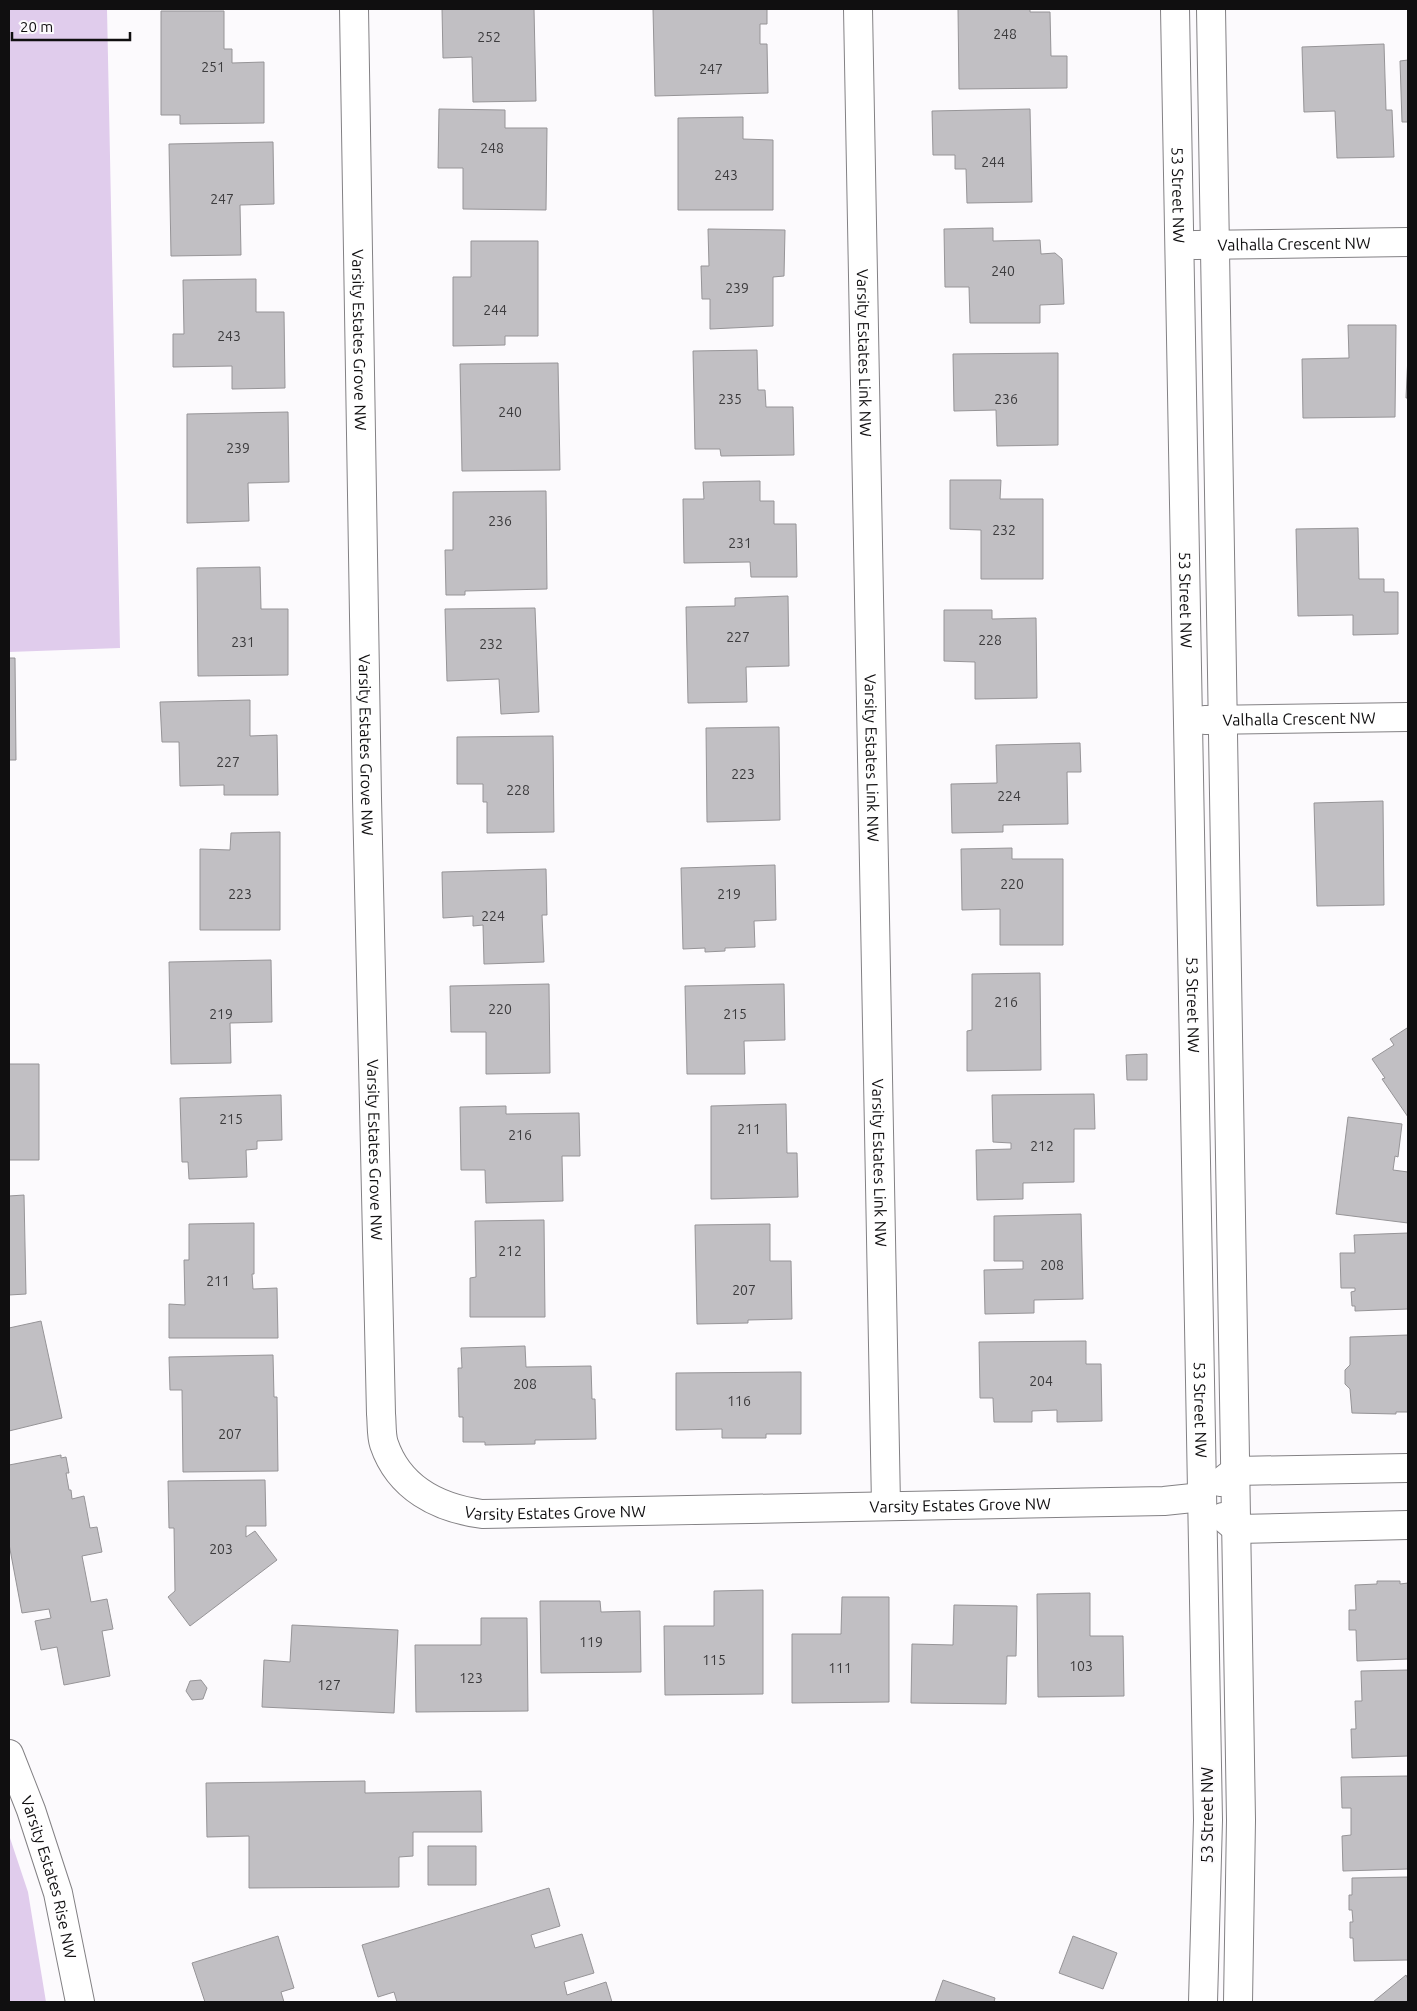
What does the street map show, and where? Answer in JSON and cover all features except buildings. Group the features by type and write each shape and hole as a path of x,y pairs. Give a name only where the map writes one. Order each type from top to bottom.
{"street":[{"name":"Varsity Estates Grove NW","path":"354,9 367,798 381,1414 384,1443 396,1470 410,1486 430,1500 460,1511 474,1513 1164,1501 1202,1497"},
{"name":"Varsity Estates Link NW","path":"858,9 886,1505"},
{"name":"53 Street NW","path":"1176,9 1208,1820 1203,2002"},
{"name":"53 Street NW","path":"1211,9 1241,1820 1238,2002"},
{"name":"Valhalla Crescent NW","path":"1180,245 1408,242"},
{"name":"Valhalla Crescent NW","path":"1189,720 1408,717"},
{"path":"1408,1468 1235,1471 1202,1497 1237,1528 1408,1525"},
{"name":"Varsity Estates Rise NW","path":"9,1754 31,1810 58,1892 80,2002"}],"shaded area":[{"path":"9,9 107,9 120,648 9,652"},
{"path":"9,1835 28,1892 46,2002 9,2002"}]}
